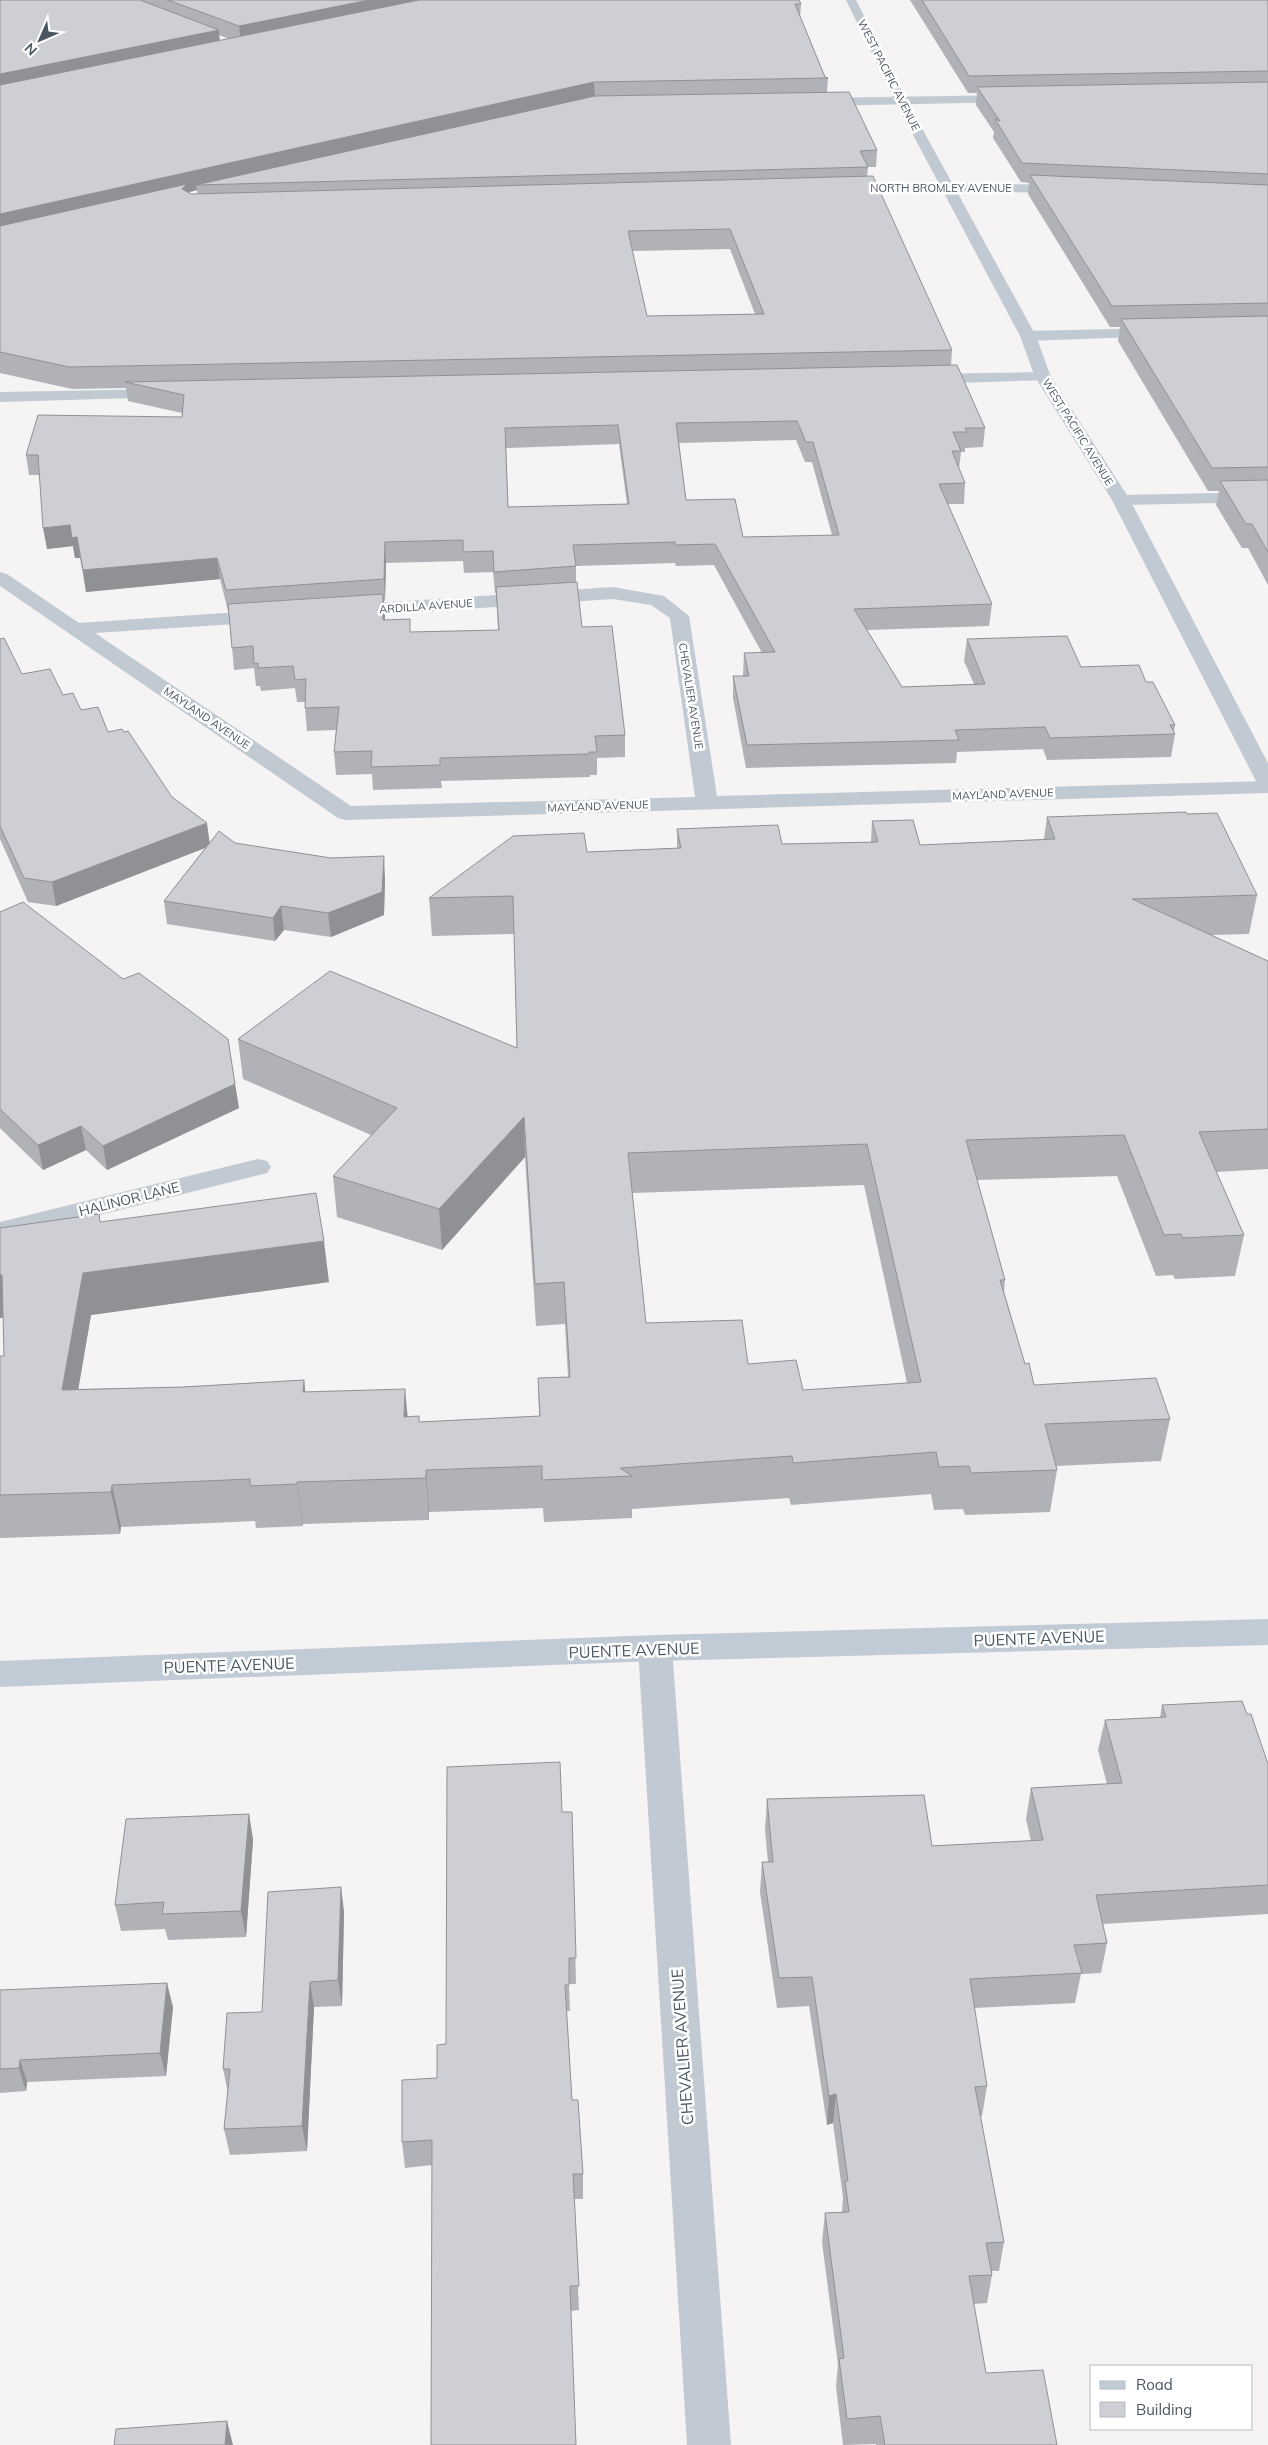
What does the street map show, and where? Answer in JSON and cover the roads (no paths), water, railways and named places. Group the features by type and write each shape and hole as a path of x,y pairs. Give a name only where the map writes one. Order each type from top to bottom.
{"main road":[{"name":"PUENTE AVENUE","path":"0,1674 655,1648 1268,1632"}],"street":[{"name":"WEST PACIFIC AVENUE","path":"851,0 901,100 1028,336 1043,377 1121,500 1268,785"},
{"path":"802,102 1028,98"},
{"name":"NORTH BROMLEY AVENUE","path":"831,190 949,187 1077,189"},
{"path":"1028,336 1171,333"},
{"path":"914,379 1043,377"},
{"path":"0,397 179,394"},
{"path":"1121,500 1268,497"},
{"name":"MAYLAND AVENUE","path":"0,578 346,813 1268,785"},
{"name":"ARDILLA AVENUE","path":"324,612 613,594 657,600"},
{"name":"CHEVALIER AVENUE","path":"657,600 678,616 707,802"},
{"path":"75,629 284,615"},
{"name":"HALINOR LANE","path":"0,1231 258,1167"},
{"name":"CHEVALIER AVENUE","path":"655,1648 709,2445"}]}
